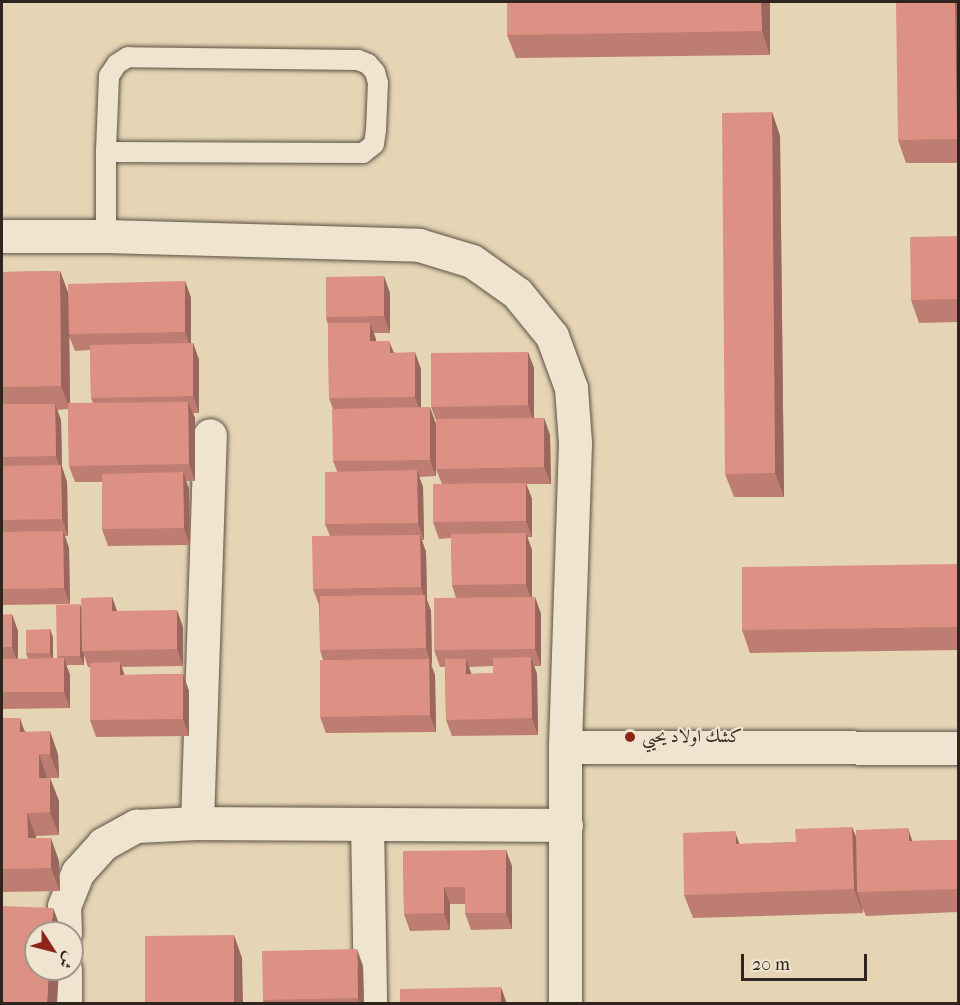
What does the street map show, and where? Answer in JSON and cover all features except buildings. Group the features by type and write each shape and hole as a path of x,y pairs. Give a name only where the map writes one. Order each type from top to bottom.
{"street":[{"path":"2,236 106,236 419,245 472,261 517,293 552,336 571,388 575,443 566,747 565,1004"},
{"path":"197,823 210,435"},
{"path":"566,747 958,747"},
{"path":"65,921 64,906 78,872 103,844 136,826 197,823 566,825"},
{"path":"367,824 369,1004"},
{"path":"65,981 65,1004"}],"lane":[{"path":"106,152 363,153 374,144 378,83 375,72 368,64 358,60 128,57 117,64 109,76 106,152 106,236"}],"place":[{"name":"كشك اولاد يحيي","path":"630,737"}]}
